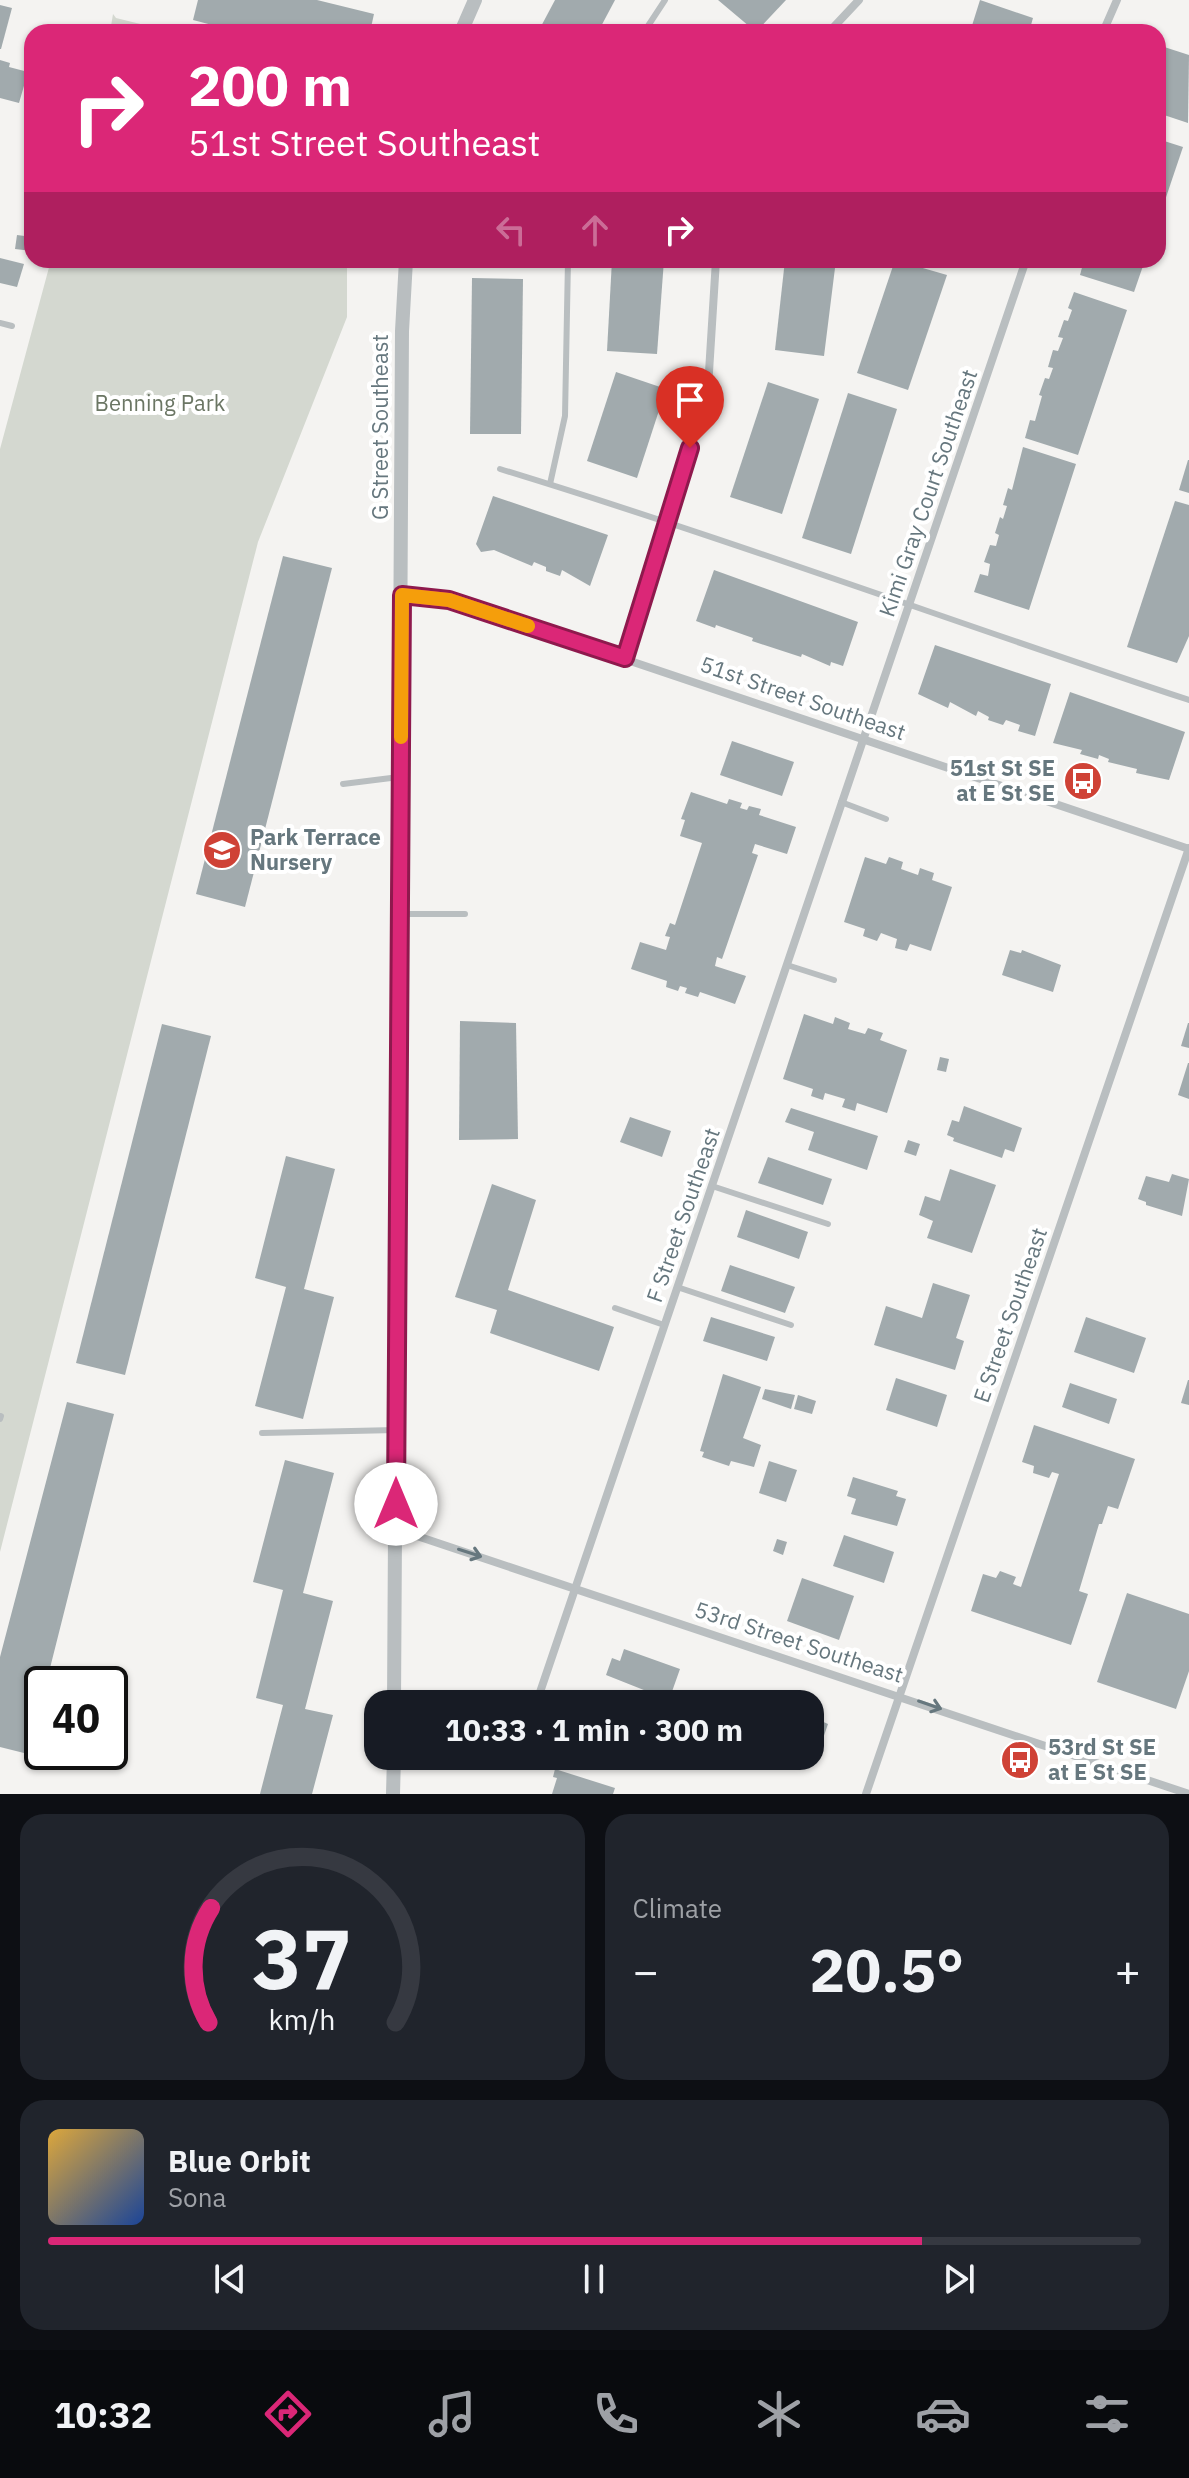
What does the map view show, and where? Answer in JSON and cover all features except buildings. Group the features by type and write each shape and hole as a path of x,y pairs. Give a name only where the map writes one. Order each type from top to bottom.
{"street":[{"path":"464,24 475,0"},
{"path":"836,24 859,0"},
{"path":"1106,24 1117,0"},
{"name":"G Street Southeast","path":"394,1690 402,345 406,268"},
{"path":"625,658 708,388 716,268"},
{"name":"Kimi Gray Court Southeast","path":"863,738 1023,268"},
{"name":"51st Street Southeast","path":"402,595 449,600 1189,848"},
{"name":"F Street Southeast","path":"541,1690 863,738"},
{"name":"E Street Southeast","path":"866,1794 1189,848"},
{"name":"53rd Street Southeast","path":"396,1529 1189,1794"},
{"path":"393,1794 394,1770"}],"lane":[{"path":"649,24 665,0"},
{"path":"550,484 565,416 568,268"},
{"path":"0,323 12,326"},
{"path":"500,469 669,521 908,607 1189,700"},
{"path":"343,784 401,777"},
{"path":"841,802 886,819"},
{"path":"400,914 465,914"},
{"path":"787,965 834,980"},
{"path":"712,1186 828,1224"},
{"path":"677,1287 791,1325"},
{"path":"615,1308 664,1325"},
{"path":"262,1433 396,1430"}],"green space":[{"path":"113,14 116,18 140,24 111,24"},
{"name":"Benning Park","path":"49,268 347,268 347,317 258,542 0,1552 0,449"}],"slow traffic":[{"path":"401,737 402,595 449,600 528,626"}],"place":[{"name":"51st St SE at E St SE","path":"1083,781"},
{"name":"Park Terrace Nursery","path":"222,850"},
{"name":"53rd St SE at E St SE","path":"1020,1760"}],"route":[{"path":"396,1504 402,595 449,600 625,658 690,448"}]}
